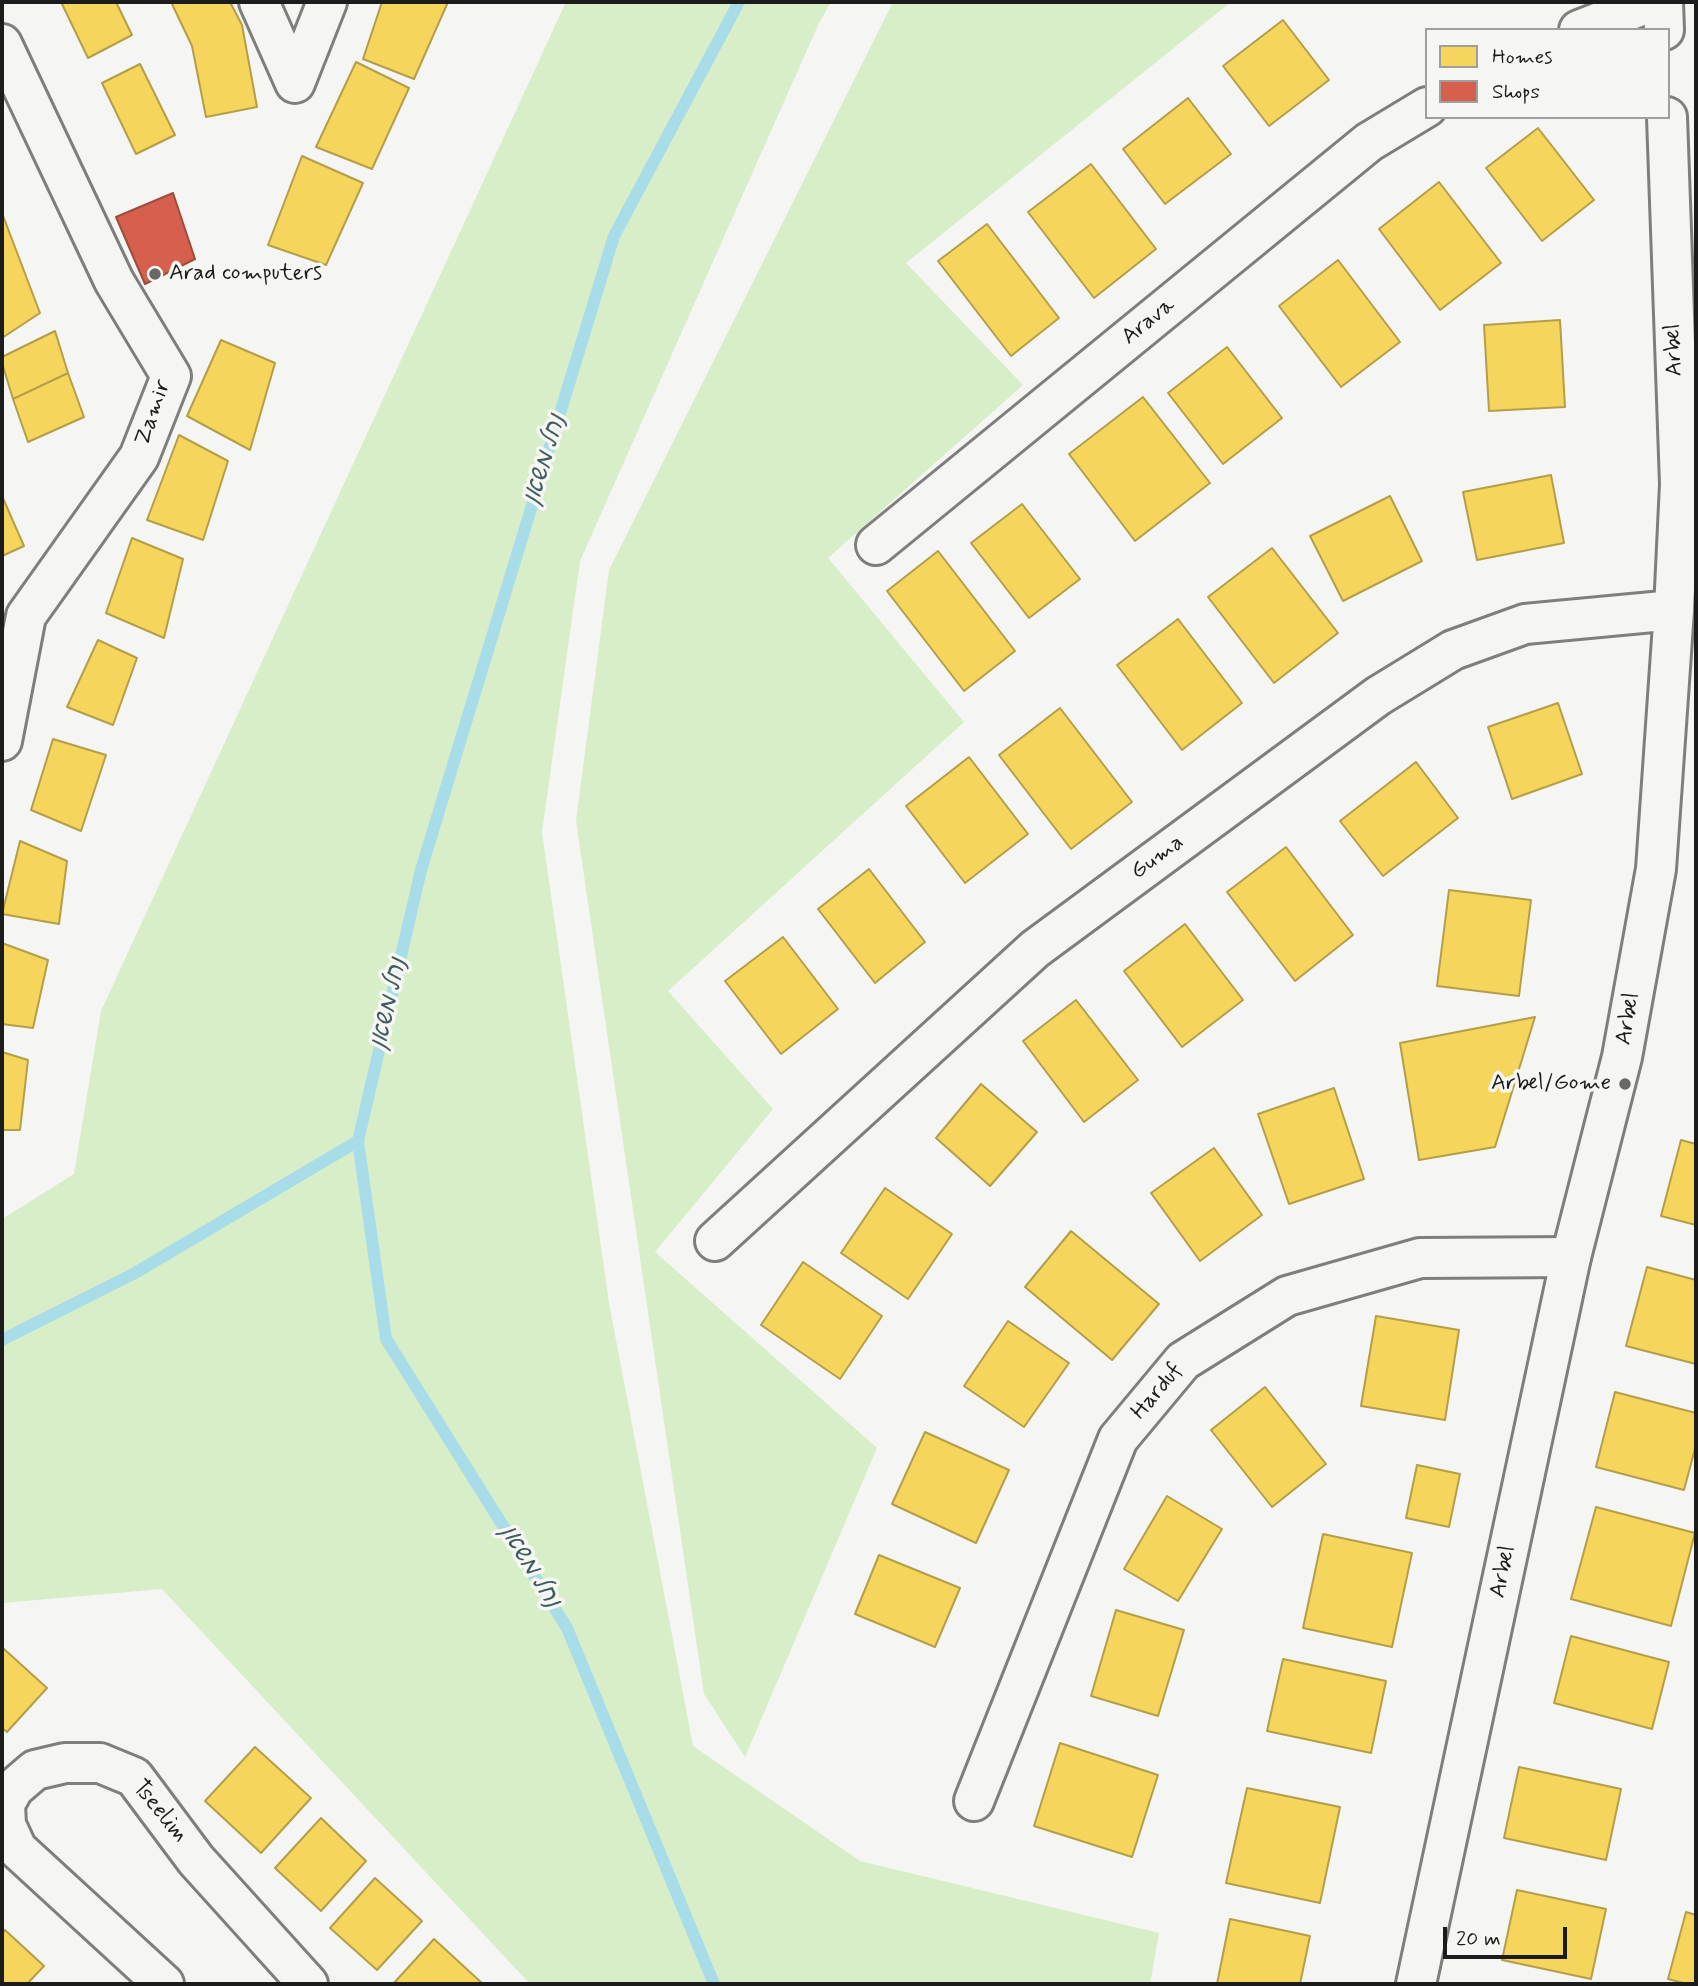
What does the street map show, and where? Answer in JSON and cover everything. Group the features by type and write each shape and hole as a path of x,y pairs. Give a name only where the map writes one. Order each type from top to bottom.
{"street":[{"path":"259,2 295,83 327,2"},
{"path":"1585,28 1651,2"},
{"path":"1663,2 1664,28"},
{"name":"Zamir","path":"2,44 114,281 171,376 139,457 14,612 2,741"},
{"name":"Arava","path":"876,545 1369,142 1425,108"},
{"name":"Arbel","path":"1416,1984 1571,1258 1622,1057 1657,869 1680,484 1667,119"},
{"name":"Guma","path":"715,1241 1035,949 1378,696 1453,650 1525,624 1674,610"},
{"name":"Harduf","path":"974,1801 1118,1439 1183,1361 1287,1296 1420,1258 1571,1258"},
{"name":"Tseelim","path":"164,1984 18,1849 6,1825 5,1804 15,1788 35,1770 65,1763 100,1763 134,1777 196,1860 308,1984"}],"green space":[{"path":"566,2 831,2 819,23 580,561 542,832 609,1303 693,1746 860,1861 1159,1933 1150,1984 530,1984 162,1589 2,1603 2,1219 74,1174 101,1011"},
{"path":"893,2 1231,2 906,263 1023,385 828,558 964,722 668,991 773,1109 655,1252 877,1448 745,1757 704,1694 576,821 609,570"}],"building: Homes":[{"path":"61,2 116,2 132,35 88,58"},
{"path":"171,2 230,2 242,25 257,107 206,117 192,46"},
{"path":"382,2 448,2 414,79 363,59"},
{"path":"1283,20 1329,80 1269,126 1223,66"},
{"path":"356,62 409,88 372,169 316,147"},
{"path":"140,64 175,135 136,154 102,83"},
{"path":"1188,98 1231,154 1165,204 1123,149"},
{"path":"1538,128 1594,200 1542,241 1486,168"},
{"path":"302,156 363,183 326,265 268,245"},
{"path":"1091,164 1156,249 1094,298 1028,212"},
{"path":"1439,182 1501,263 1440,310 1379,229"},
{"path":"2,213 40,313 2,338"},
{"path":"987,224 1059,318 1011,356 938,261"},
{"path":"1338,260 1400,342 1341,387 1279,306"},
{"path":"1560,320 1565,407 1489,411 1484,325"},
{"path":"55,331 68,373 13,399 2,357"},
{"path":"221,340 275,363 250,450 187,416"},
{"path":"1227,347 1282,418 1223,464 1168,393"},
{"path":"68,373 84,417 28,442 13,399"},
{"path":"1143,397 1210,483 1135,541 1069,454"},
{"path":"179,435 228,461 203,540 147,520"},
{"path":"1551,475 1564,543 1477,560 1463,492"},
{"path":"2,496 24,546 2,556"},
{"path":"1390,496 1422,561 1343,601 1310,536"},
{"path":"1022,504 1080,579 1029,618 971,543"},
{"path":"132,538 183,559 164,638 106,613"},
{"path":"1272,548 1338,633 1274,683 1208,597"},
{"path":"938,551 1015,651 964,691 887,591"},
{"path":"1178,619 1242,703 1182,750 1117,665"},
{"path":"98,640 137,658 113,725 67,707"},
{"path":"1558,703 1582,774 1512,799 1488,727"},
{"path":"1060,708 1132,802 1071,849 999,755"},
{"path":"53,739 106,755 81,831 31,810"},
{"path":"969,757 1028,834 965,883 906,806"},
{"path":"1416,762 1458,818 1383,876 1340,821"},
{"path":"20,841 67,861 59,924 2,914"},
{"path":"1286,847 1353,935 1295,981 1227,892"},
{"path":"869,869 925,942 875,983 818,909"},
{"path":"1449,890 1531,900 1519,996 1437,986"},
{"path":"1185,924 1243,1000 1182,1047 1124,971"},
{"path":"783,937 838,1009 781,1054 725,981"},
{"path":"2,943 48,960 33,1028 2,1024"},
{"path":"1076,1000 1138,1080 1084,1122 1023,1041"},
{"path":"1535,1017 1495,1147 1419,1160 1400,1043"},
{"path":"2,1052 28,1060 20,1130 2,1130"},
{"path":"981,1084 1037,1132 990,1186 936,1138"},
{"path":"1334,1088 1364,1179 1289,1204 1258,1114"},
{"path":"1681,1140 1696,1144 1696,1225 1661,1216"},
{"path":"1214,1148 1262,1215 1200,1261 1151,1193"},
{"path":"885,1188 952,1234 908,1299 841,1253"},
{"path":"1071,1231 1159,1304 1112,1360 1025,1287"},
{"path":"803,1262 882,1316 840,1379 761,1325"},
{"path":"1647,1267 1696,1280 1696,1364 1626,1346"},
{"path":"1376,1316 1459,1330 1445,1420 1361,1406"},
{"path":"1008,1321 1069,1363 1024,1427 964,1386"},
{"path":"1265,1387 1326,1464 1272,1507 1211,1430"},
{"path":"1615,1392 1696,1413 1696,1445 1684,1490 1596,1467"},
{"path":"925,1432 1009,1470 976,1543 892,1504"},
{"path":"1417,1465 1460,1474 1449,1527 1406,1518"},
{"path":"1167,1496 1222,1529 1178,1601 1124,1569"},
{"path":"1596,1507 1695,1533 1671,1626 1571,1599"},
{"path":"1323,1534 1412,1553 1392,1647 1303,1628"},
{"path":"879,1555 960,1588 935,1647 855,1614"},
{"path":"1116,1610 1184,1630 1158,1716 1091,1696"},
{"path":"1571,1636 1669,1662 1652,1729 1554,1703"},
{"path":"4,1649 47,1688 7,1732 2,1728"},
{"path":"1283,1659 1386,1681 1371,1753 1267,1731"},
{"path":"1060,1743 1158,1775 1132,1857 1034,1826"},
{"path":"255,1747 311,1798 261,1853 205,1801"},
{"path":"1519,1767 1621,1789 1606,1860 1504,1838"},
{"path":"1247,1788 1340,1807 1320,1903 1226,1883"},
{"path":"321,1818 366,1861 321,1911 275,1868"},
{"path":"375,1878 422,1921 377,1970 330,1928"},
{"path":"1517,1890 1606,1909 1591,1979 1502,1960"},
{"path":"1686,1912 1696,1915 1696,1984 1668,1979"},
{"path":"1230,1919 1310,1936 1300,1984 1217,1984"},
{"path":"5,1930 44,1966 27,1984 2,1984 2,1934"},
{"path":"434,1939 483,1984 393,1984"}],"building: Shops":[{"path":"173,193 195,259 145,284 116,217"}],"waterway":[{"name":"נחל משאן","path":"714,1984 567,1628 386,1339 358,1141 421,870 614,236 739,2"},
{"path":"2,1340 135,1273 358,1141"}],"place":[{"name":"Arad computers","path":"155,274"},
{"name":"Arbel/Gome","path":"1625,1084"}]}
